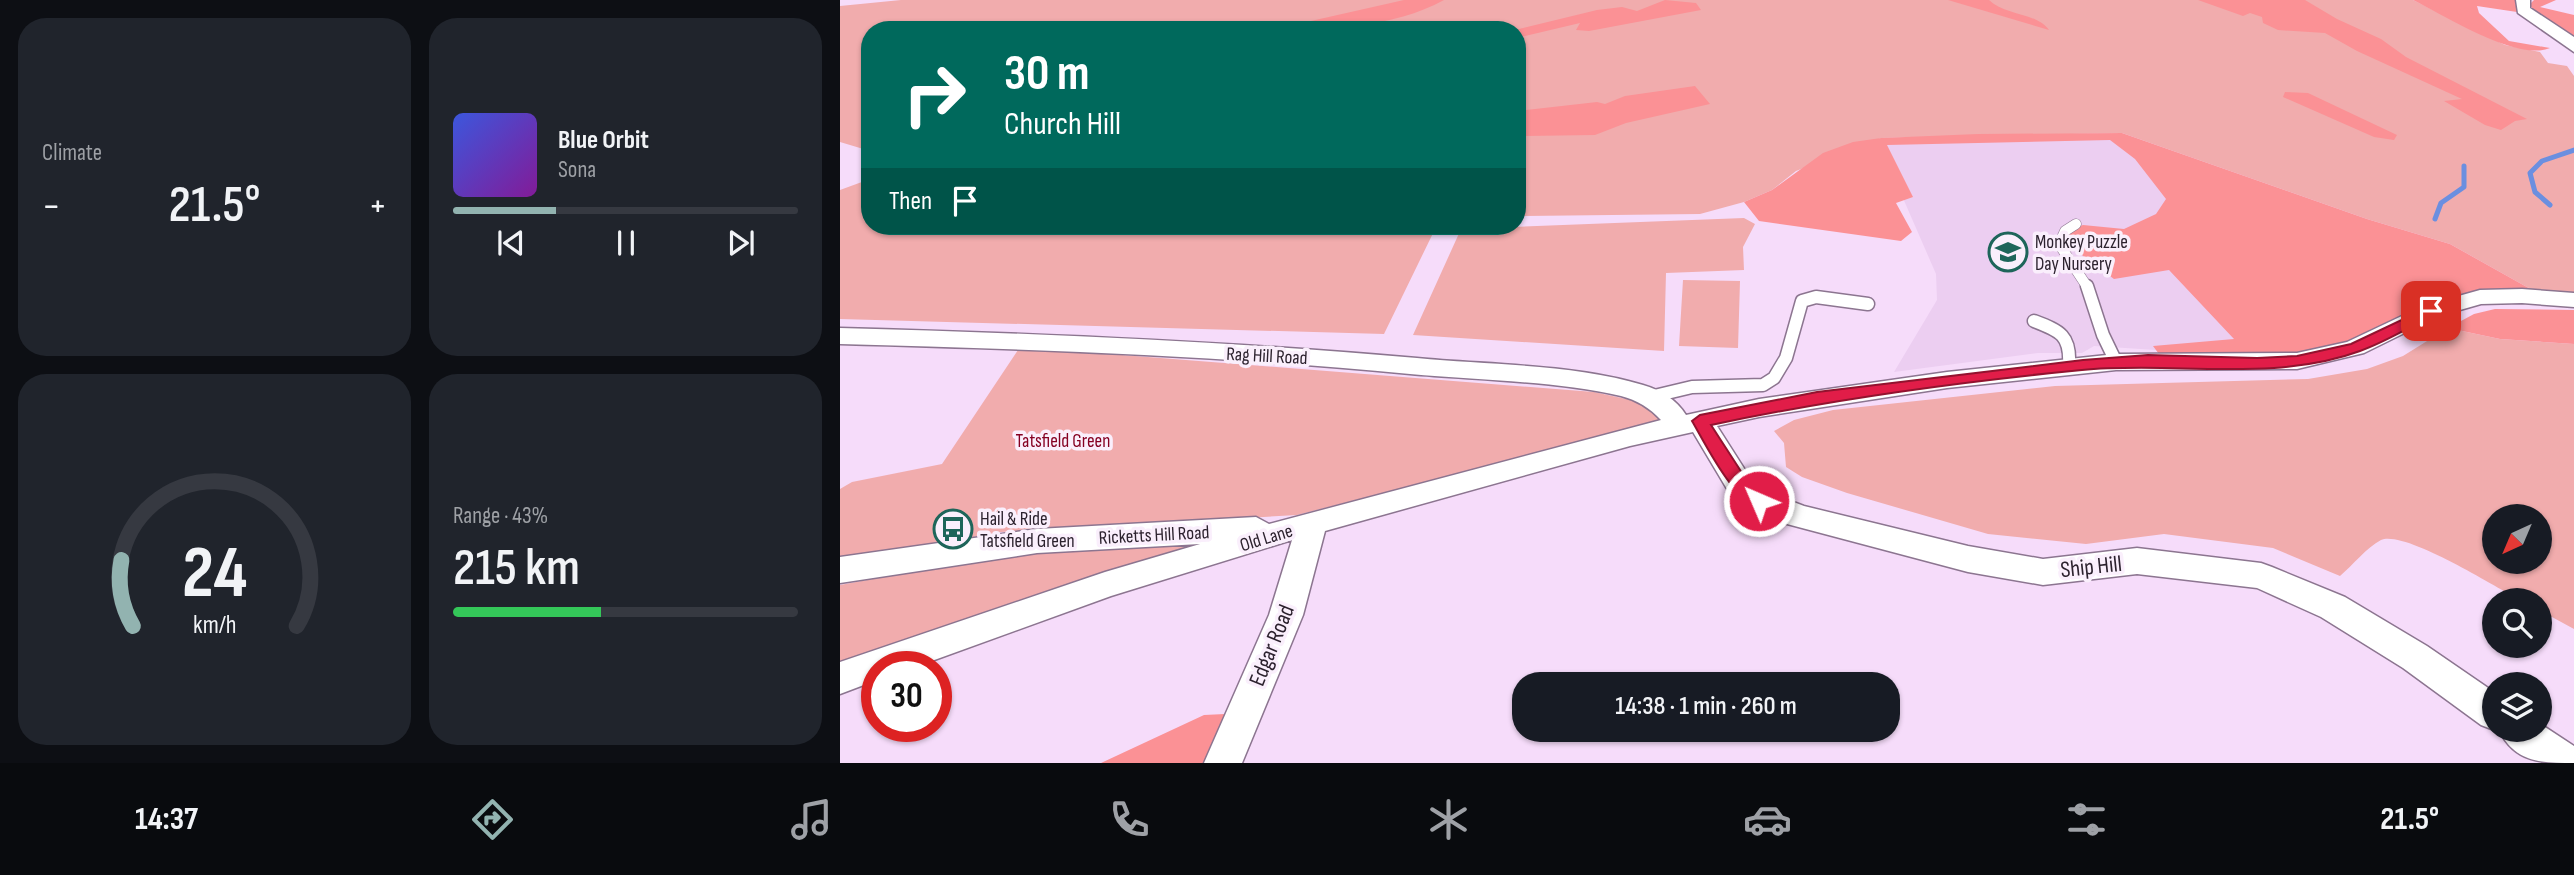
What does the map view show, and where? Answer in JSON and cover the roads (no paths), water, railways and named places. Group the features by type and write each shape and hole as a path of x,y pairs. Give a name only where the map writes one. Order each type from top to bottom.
{"street":[{"path":"2523,0 2523,10 2574,44 2574,47"},
{"name":"Old Lane","path":"840,678 1105,585 1306,525 1630,436 1817,397 2069,366 2116,362 2297,361 2355,348 2451,303 2480,297 2522,296 2574,300"},
{"name":"Rag Hill Road","path":"840,336 991,340 1325,358 1579,381 1618,387 1650,397 1676,418 1690,423"},
{"name":"Ship Hill","path":"1690,423 1737,481 1759,501 1798,516 1968,559 2043,572 2137,561 2261,576 2333,607 2415,657 2482,704"},
{"name":"Ricketts Hill Road","path":"840,570 1037,541 1306,525"},
{"name":"Edgar Road","path":"1223,763 1295,586 1303,563 1306,525"},
{"path":"2535,742 2566,763"}],"lane":[{"path":"2076,224 2065,231 2059,244 2087,286 2103,335 2116,362"},
{"path":"1650,397 1667,389 1687,385 1763,385 1774,380 1781,369 1802,301 1816,298 1868,304"},
{"path":"2034,321 2067,338 2071,347 2069,366"}],"waterway":[{"path":"2550,205 2535,192 2530,173 2542,161 2574,150"},
{"path":"2435,219 2441,203 2464,187 2464,166"}],"place":[{"name":"Monkey Puzzle Day Nursery","path":"2008,252"},
{"name":"Hail & Ride Tatsfield Green","path":"953,529"}],"park label":[{"name":"Tatsfield Green","path":"1063,440"}]}
